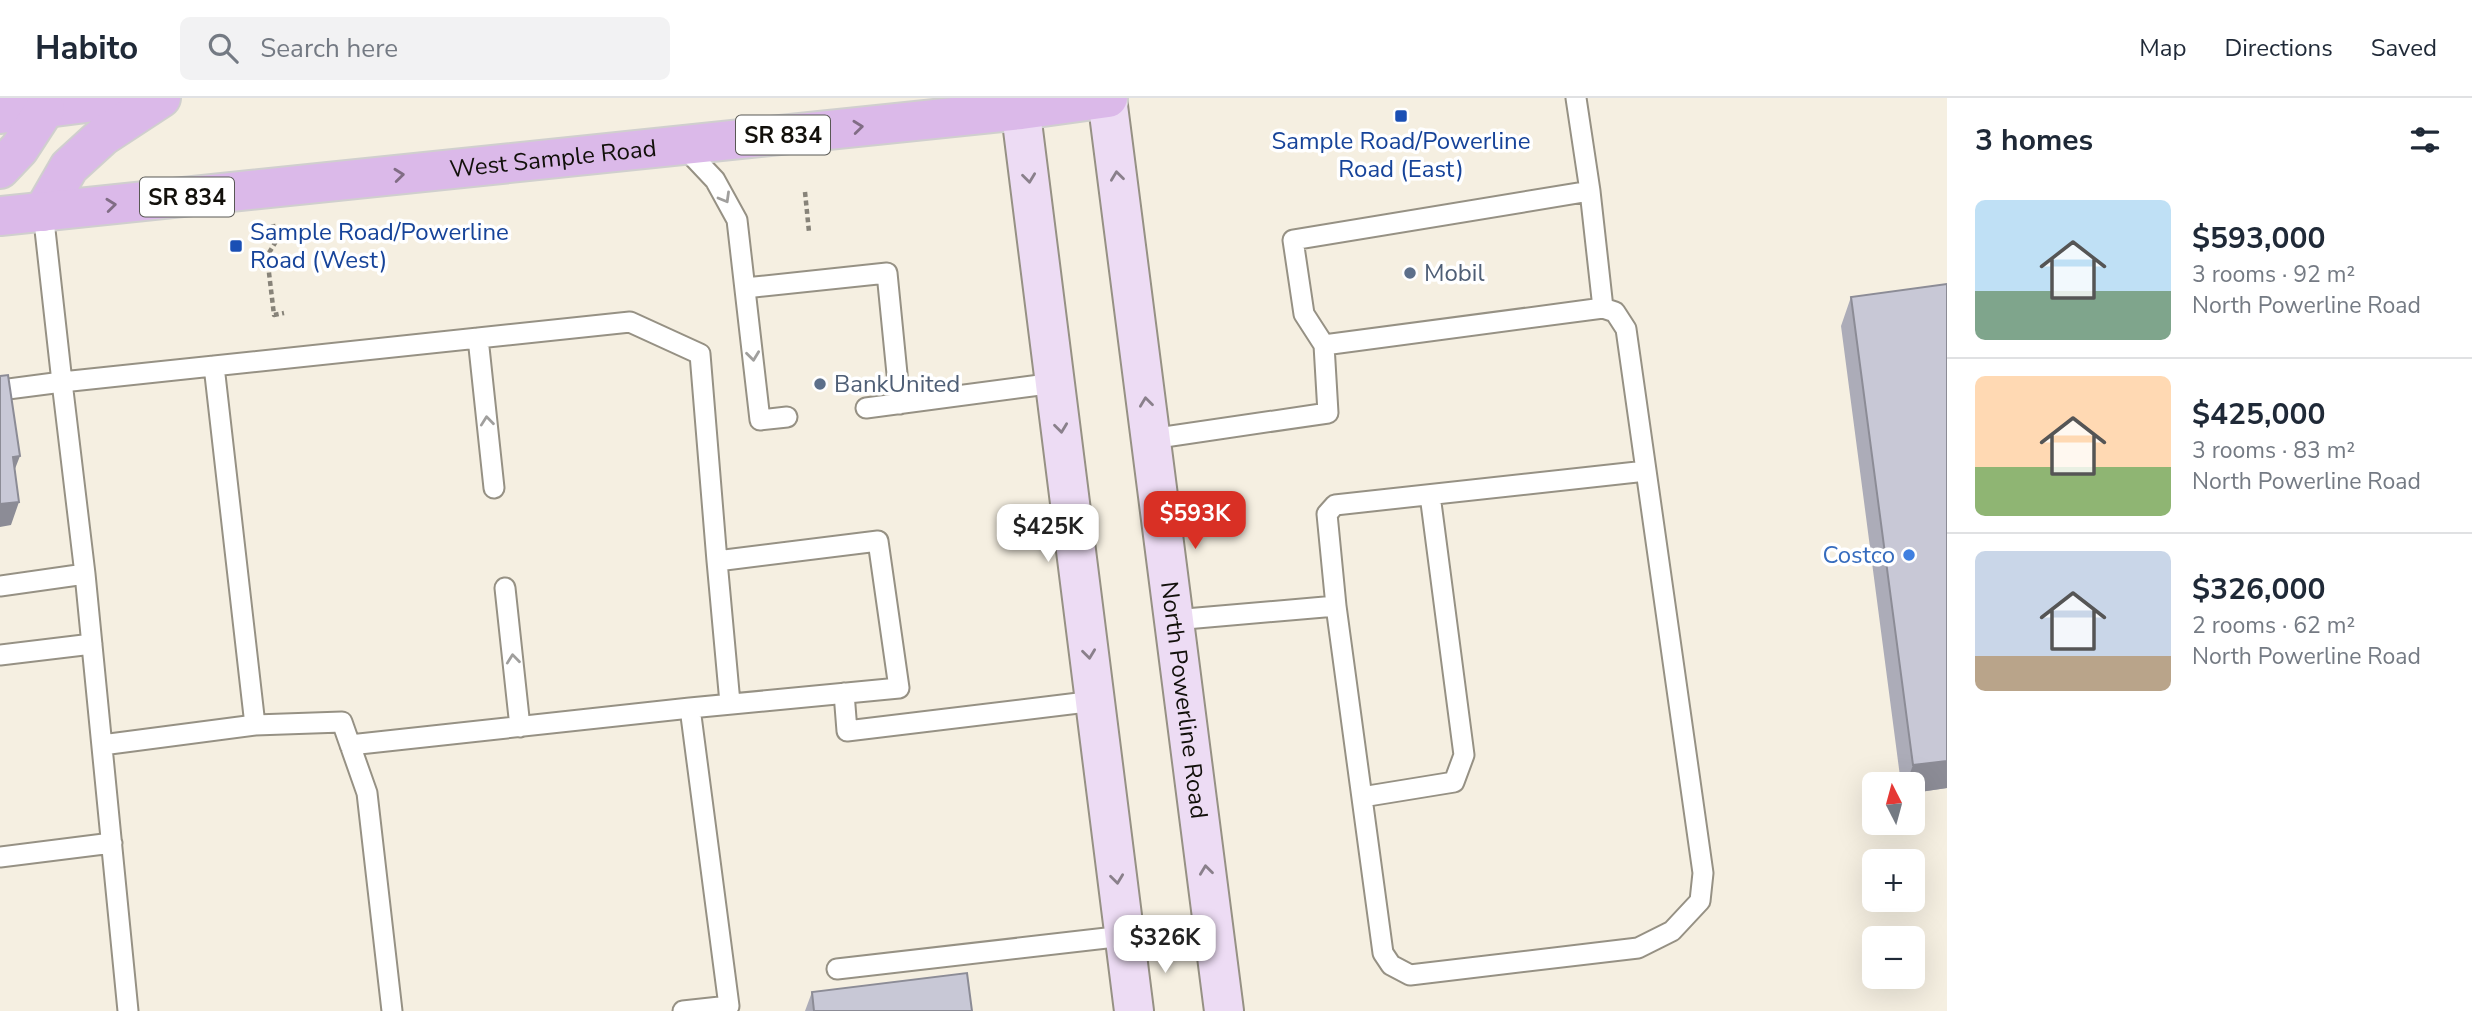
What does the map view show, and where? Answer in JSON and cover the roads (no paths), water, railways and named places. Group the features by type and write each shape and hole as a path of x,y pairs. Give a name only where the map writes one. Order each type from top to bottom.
{"main road":[{"path":"0,114 45,103 125,98"},
{"path":"43,212 69,167 103,136 161,98"},
{"name":"West Sample Road","path":"0,216 682,145 1020,104 1108,98"},
{"name":"North Powerline Road","path":"1108,98 1224,1011"},
{"path":"0,169 19,149 45,103"},
{"path":"1020,104 1132,999 1164,1011"}],"lane":[{"path":"0,114 5,98"},
{"path":"1576,98 1604,308"},
{"path":"682,145 715,180 737,220 761,419 787,417"},
{"path":"1151,439 1328,413 1324,345 1304,314 1293,240 1590,191"},
{"path":"43,212 86,574 128,1011"},
{"path":"745,288 887,273 900,404"},
{"path":"1324,345 1604,308 1615,312 1626,329 1703,873 1700,901 1672,931 1638,948 1409,975 1391,965 1382,953 1336,607 1327,514 1335,505 1646,471"},
{"path":"0,390 630,322 700,354 730,703"},
{"path":"478,338 494,488"},
{"path":"214,366 255,725"},
{"path":"866,408 1055,383"},
{"path":"1362,797 1454,782 1464,755 1430,495"},
{"path":"350,745 730,703 899,688 878,541 717,561"},
{"path":"0,586 86,574"},
{"path":"505,588 520,727"},
{"path":"1174,620 1336,607"},
{"path":"0,655 92,644"},
{"path":"844,693 847,731 1095,701"},
{"path":"683,1011 729,1006 690,708"},
{"path":"102,745 255,725 342,722 367,793 392,1011"},
{"path":"0,857 112,843"},
{"path":"837,969 1124,936"}],"place":[{"name":"Sample Road/Powerline Road (East)","path":"1401,116"},
{"name":"Sample Road/Powerline Road (West)","path":"236,246"},
{"name":"Mobil","path":"1410,273"},
{"name":"BankUnited","path":"820,384"},
{"name":"Costco","path":"1909,555"}]}
